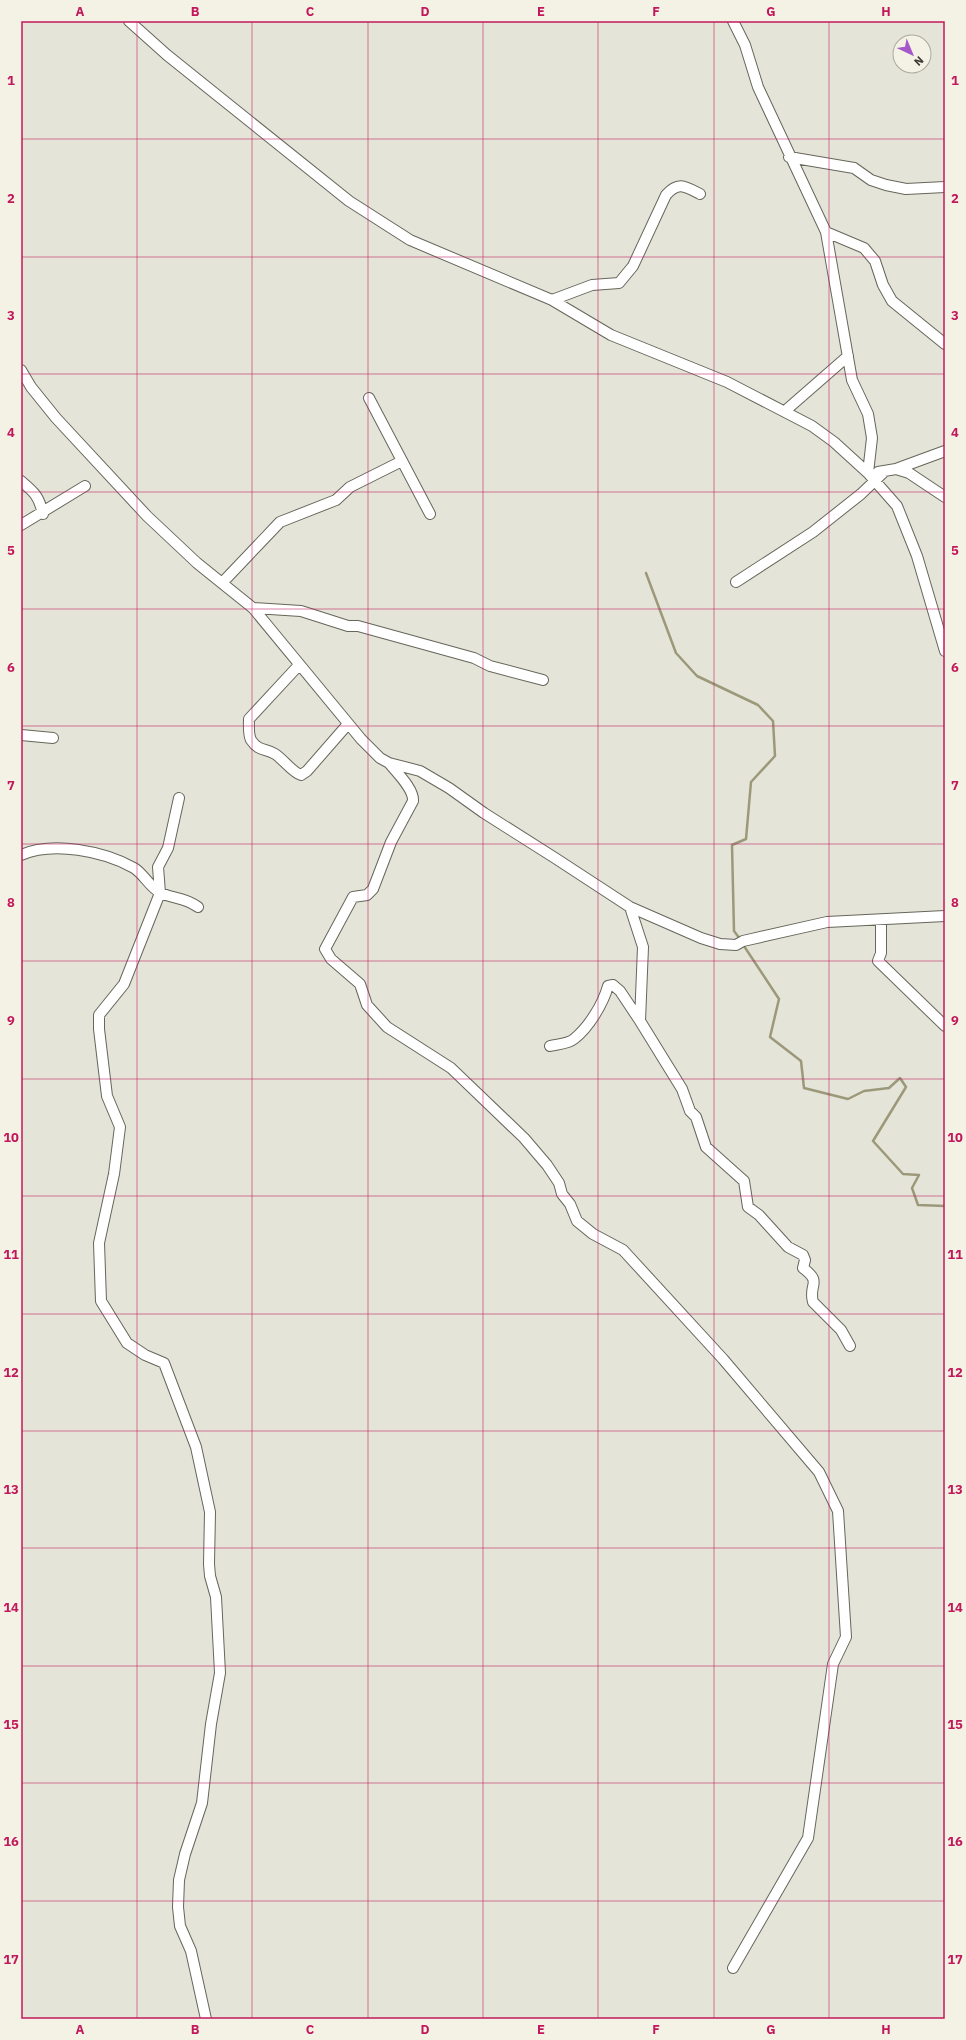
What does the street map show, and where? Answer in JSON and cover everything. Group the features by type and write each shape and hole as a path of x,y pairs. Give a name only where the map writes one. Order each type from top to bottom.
{"street":[{"path":"129,21 167,54 348,201 410,240 552,300 610,335 727,382 812,426 823,434 871,477 897,506 917,556 945,651"},
{"path":"733,21 745,45 758,87 826,232 852,380 868,414 872,438 871,477"},
{"path":"790,157 854,168 871,180 906,189 945,187"},
{"path":"552,300 592,285 619,284 633,266 666,195 670,190 681,186 700,194"},
{"path":"826,232 846,241 858,244 864,248 875,261 883,285 892,301 945,344"},
{"path":"784,411 848,356"},
{"path":"21,370 30,387 56,418 147,516 197,563 253,608 348,724 380,758 389,763 420,771 449,788 484,814 555,858 630,908 701,938 720,944 740,943 827,922 945,916"},
{"path":"370,398 430,514"},
{"path":"736,582 813,532 871,477 945,451"},
{"path":"222,583 280,522 336,500 350,487 402,461"},
{"path":"896,469 909,473 945,497"},
{"path":"21,481 34,492 40,500 42,514"},
{"path":"21,525 42,514 85,486"},
{"path":"253,608 301,611 348,626 358,626 474,658 490,666 543,680"},
{"path":"299,665 249,719 251,740 260,750 273,752 287,762 296,774 301,775 308,771 348,724"},
{"path":"21,735 53,738"},
{"path":"389,763 410,792 413,797 413,801 391,842 373,889 367,896 353,897 325,949 331,959 360,984 367,1005 388,1027 451,1068 524,1138 555,1177 577,1222 593,1234 623,1250 723,1359 818,1472 838,1511 846,1637 833,1664 808,1838 733,1968"},
{"path":"179,798 168,848 158,867 160,893 124,984 99,1015 99,1029 107,1096 120,1127 114,1174 99,1243 101,1300 126,1343 145,1355 164,1363 196,1447 210,1512 209,1564 216,1597 220,1673 211,1724 202,1803 181,1874 178,1907 180,1926 191,1951 206,2019"},
{"path":"21,855 32,850 73,848 101,856 135,868 160,893 187,900 198,907"},
{"path":"630,908 643,947 640,1021"},
{"path":"881,920 881,953 878,961 945,1026"},
{"path":"550,1046 567,1043 574,1040 596,1011 604,998 608,986 613,985 620,991 682,1089 690,1111 696,1117 706,1148 744,1181 748,1207 759,1215 788,1247 803,1255 805,1260 803,1268 809,1271 814,1279 814,1302 841,1330 850,1346"}],"waterway":[{"path":"646,573 676,653 697,676 758,705 773,721 775,756 751,782 746,839 732,845 734,931 740,939"},
{"path":"742,943 779,999 770,1037 801,1061 804,1088 848,1099 864,1091 889,1088 900,1078 906,1087 873,1141 903,1174 919,1175 912,1188 918,1205 945,1206"}]}
